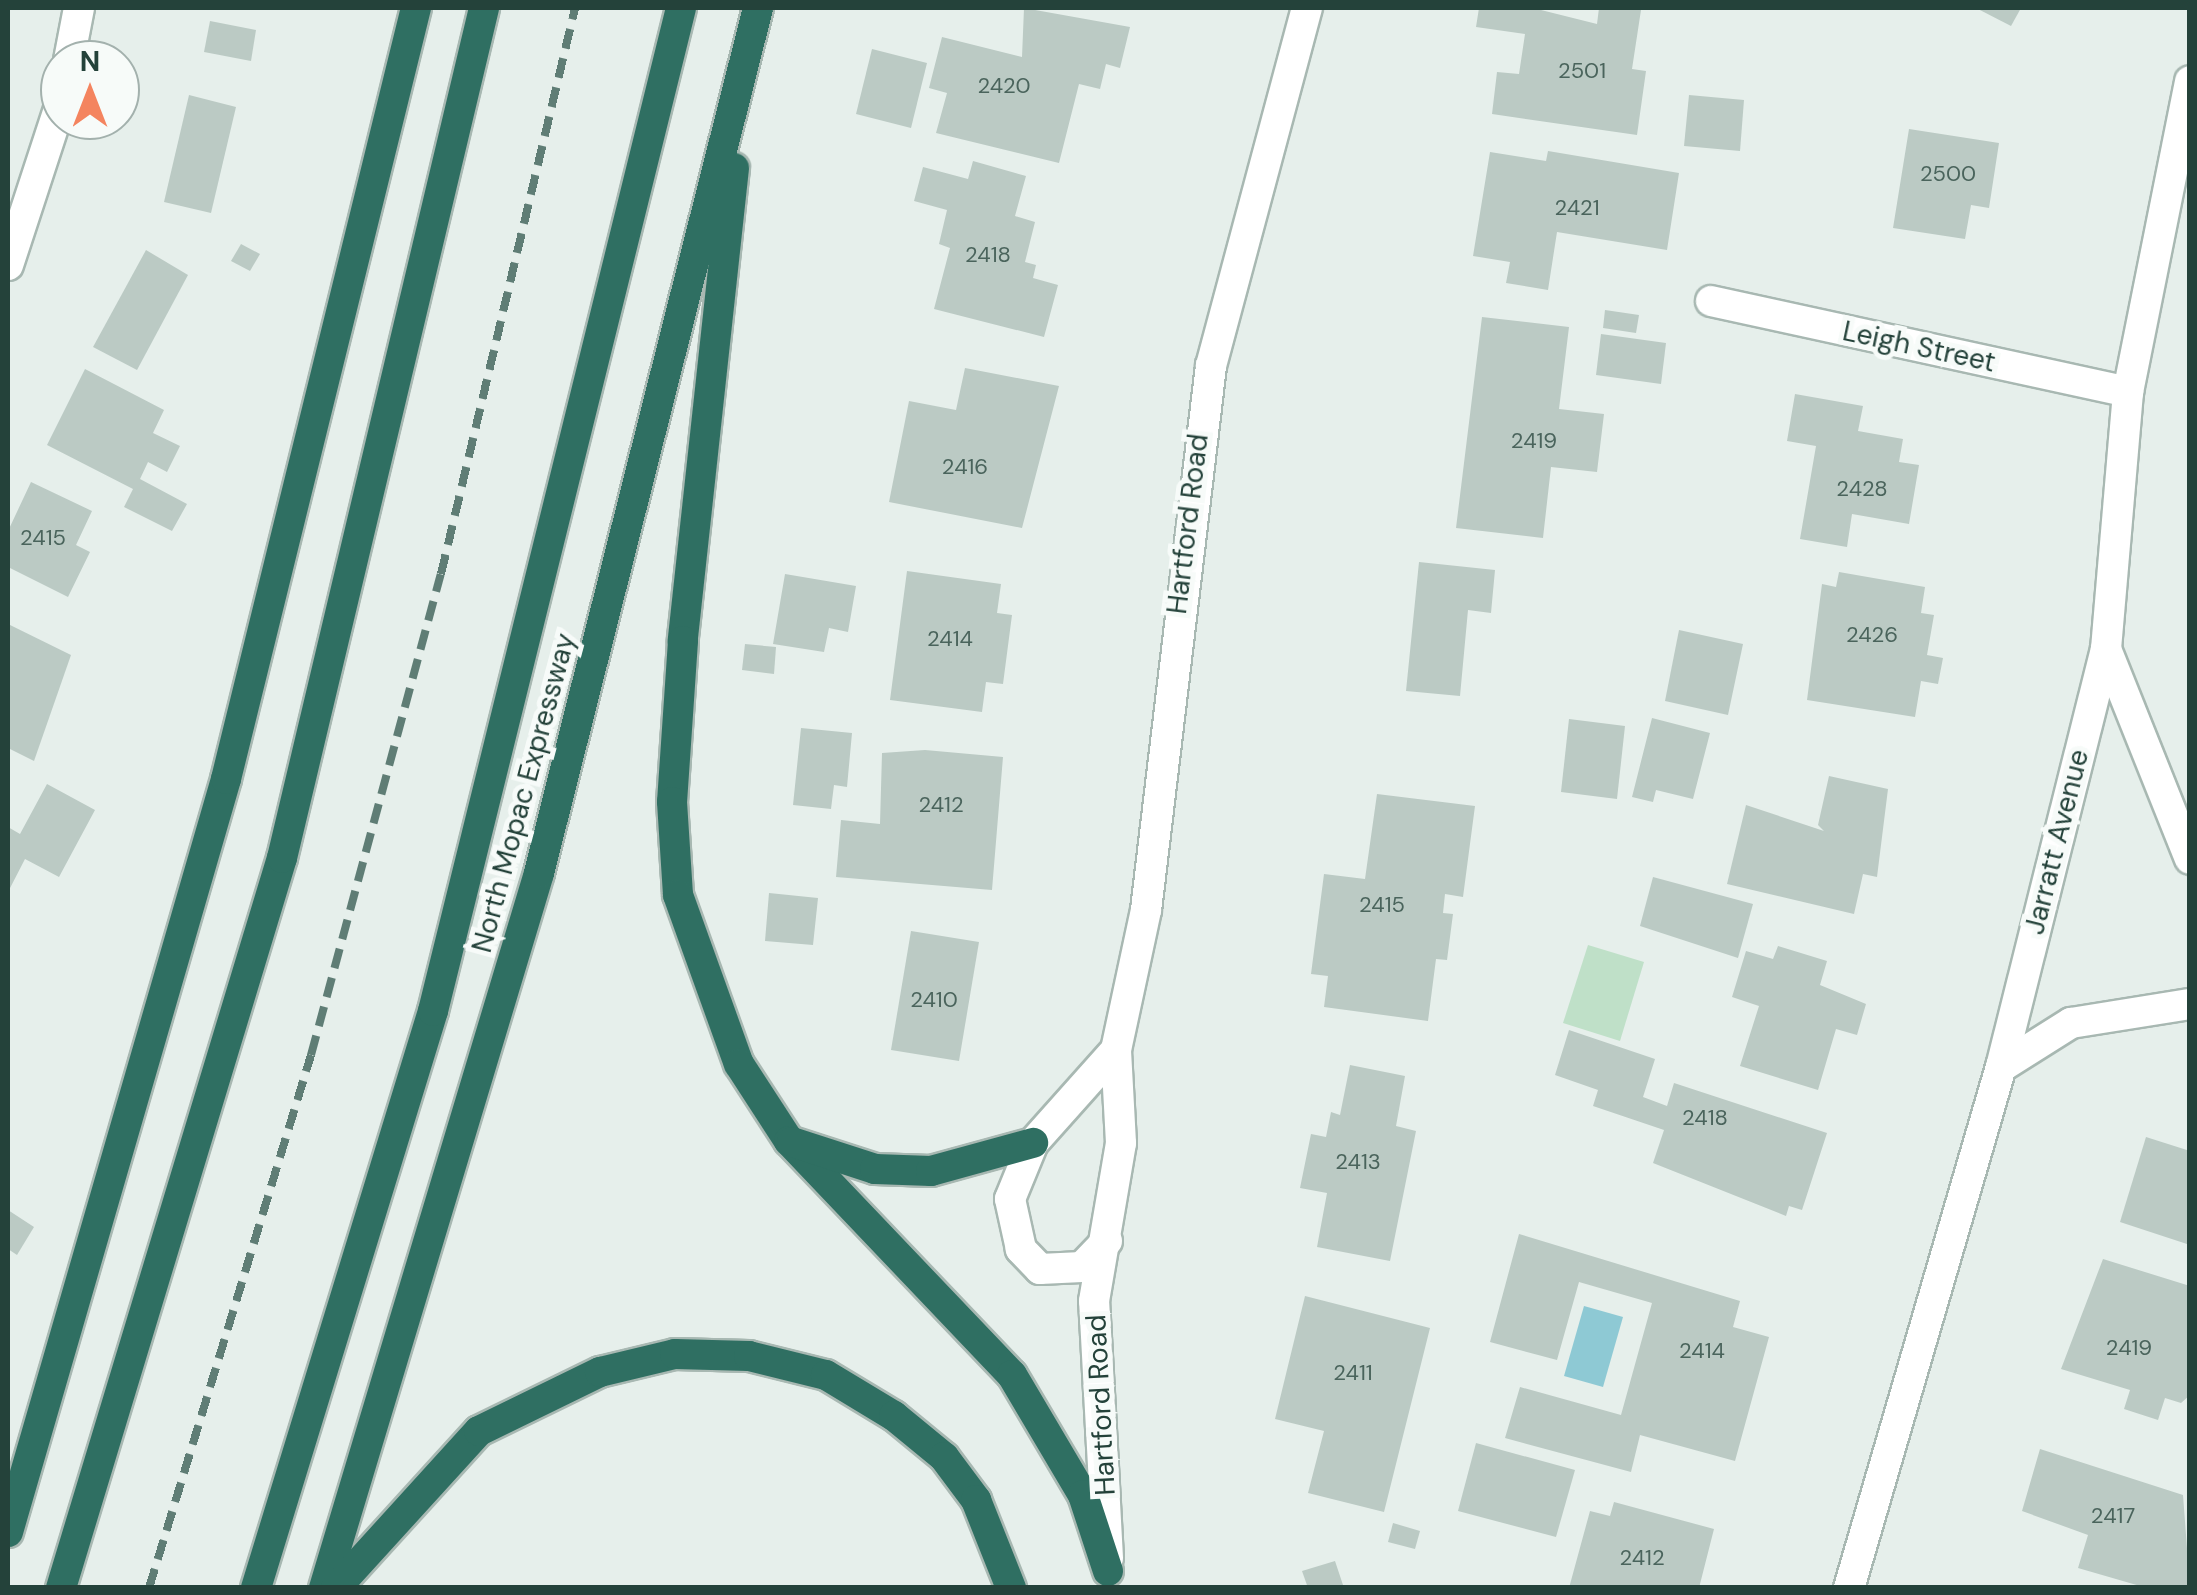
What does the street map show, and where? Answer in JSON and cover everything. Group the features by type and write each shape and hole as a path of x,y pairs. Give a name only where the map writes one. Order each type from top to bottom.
{"highway":[{"path":"8,1532 226,778 416,8"},
{"path":"61,1588 282,858 484,8"},
{"path":"256,1588 433,1011 681,8"},
{"name":"North Mopac Expressway","path":"324,1588 539,873 758,8"},
{"path":"742,80 672,802 678,895 705,984 739,1064 790,1141 1012,1376 1084,1496 1108,1571"},
{"path":"790,1141 875,1169 930,1171 1033,1143"},
{"path":"336,1588 479,1431 600,1372 674,1354 750,1356 826,1376 894,1416 944,1457 976,1500 1011,1588"}],"street":[{"path":"73,40 79,8"},
{"name":"Hartford Road","path":"1108,1571 1094,1344 1120,1143 1116,1050 1146,910 1211,366 1307,8"},
{"name":"Jarratt Avenue","path":"1849,1588 2001,1067 2106,648 2128,392 2190,81"},
{"path":"8,265 49,140"},
{"name":"Leigh Street","path":"1711,302 2128,392"},
{"path":"2106,648 2190,858"},
{"path":"2001,1067 2071,1023 2190,1004"},
{"name":"Hartford Road","path":"1107,1241 1062,1273 1040,1269 1021,1249 1010,1200 1033,1143 1116,1050"}],"green space":[{"path":"1588,945 1644,962 1620,1041 1563,1023"}],"water":[{"path":"1584,1306 1623,1317 1603,1387 1564,1376"}],"building":[{"path":"1024,8 1130,27 1120,68 1106,64 1100,89 1079,84 1059,163 936,133 947,93 929,88 942,37 1022,57"},
{"path":"1479,8 1533,8 1597,24 1599,8 1641,10 1632,69 1646,71 1637,135 1492,114 1497,72 1519,74 1525,34 1476,27"},
{"path":"1976,8 2021,8 2011,26"},
{"path":"210,21 256,30 251,61 204,52"},
{"path":"872,49 927,63 911,128 856,114"},
{"path":"189,95 236,107 211,213 164,202"},
{"path":"1689,95 1744,100 1740,151 1684,146"},
{"path":"1909,129 1999,143 1989,208 1971,205 1965,239 1893,228"},
{"path":"1548,151 1679,173 1667,250 1557,232 1548,290 1506,283 1510,262 1473,256 1490,152 1546,161"},
{"path":"973,161 1026,176 1015,216 1035,222 1025,262 1036,265 1033,278 1058,285 1044,337 934,309 950,248 939,244 947,210 914,201 923,167 968,179"},
{"path":"241,244 260,254 250,271 231,261"},
{"path":"146,250 188,275 137,370 93,347"},
{"path":"1605,310 1639,315 1636,333 1603,328"},
{"path":"1482,317 1569,327 1559,409 1604,414 1597,472 1551,467 1543,538 1456,528"},
{"path":"1601,334 1666,343 1661,384 1596,375"},
{"path":"965,368 1059,386 1022,528 889,502 909,401 956,410"},
{"path":"85,369 164,410 153,433 180,446 167,472 148,462 140,479 187,504 172,531 124,507 133,489 47,445"},
{"path":"1795,394 1863,406 1858,431 1903,439 1899,462 1919,465 1909,524 1852,514 1847,547 1800,539 1816,446 1787,441"},
{"path":"31,482 92,511 76,545 90,552 68,597 8,567 8,531"},
{"path":"1419,562 1495,570 1491,613 1468,610 1460,696 1406,691"},
{"path":"907,571 1001,584 997,613 1012,615 1003,684 986,682 982,712 890,700"},
{"path":"1839,572 1925,587 1921,613 1934,615 1927,655 1943,658 1938,684 1921,681 1915,717 1807,700 1822,584 1836,587"},
{"path":"785,574 856,586 848,632 829,628 824,652 773,644"},
{"path":"8,624 71,655 34,761 8,748"},
{"path":"1679,630 1743,644 1728,715 1665,701"},
{"path":"745,644 776,647 774,674 742,670"},
{"path":"1652,718 1710,733 1693,799 1656,790 1653,802 1632,797"},
{"path":"1569,719 1625,726 1617,799 1561,792"},
{"path":"801,728 852,733 847,787 834,785 831,809 793,805"},
{"path":"925,750 1003,757 992,890 836,877 841,820 880,824 882,753"},
{"path":"1829,776 1888,789 1877,877 1863,874 1854,914 1727,884 1746,805 1824,831 1818,825"},
{"path":"47,784 95,810 59,877 25,859 8,892 8,827 20,834"},
{"path":"1377,794 1475,806 1463,897 1445,894 1443,913 1453,914 1447,960 1436,959 1428,1021 1324,1007 1328,976 1311,974 1324,874 1365,879"},
{"path":"1653,877 1753,904 1738,958 1640,926"},
{"path":"769,893 818,898 813,945 765,941"},
{"path":"911,931 979,942 959,1061 891,1050"},
{"path":"1778,946 1827,961 1820,985 1866,1004 1857,1035 1836,1029 1818,1090 1740,1066 1759,1006 1732,997 1746,951 1773,959"},
{"path":"1569,1030 1655,1059 1643,1097 1667,1106 1674,1083 1827,1133 1802,1210 1789,1206 1786,1216 1653,1163 1664,1130 1593,1106 1598,1090 1555,1075"},
{"path":"1350,1065 1405,1076 1396,1126 1416,1131 1390,1261 1317,1247 1327,1193 1300,1188 1311,1134 1326,1137 1331,1112 1340,1115"},
{"path":"2146,1137 2190,1151 2190,1245 2120,1222"},
{"path":"8,1210 34,1227 17,1255 8,1249"},
{"path":"1519,1234 1740,1301 1733,1327 1769,1337 1735,1461 1640,1435 1631,1472 1505,1438 1520,1387 1621,1415 1652,1303 1579,1282 1557,1360 1490,1342"},
{"path":"2103,1259 2190,1286 2190,1395 2181,1403 2165,1398 2158,1420 2124,1409 2130,1390 2061,1369"},
{"path":"1305,1296 1430,1328 1384,1512 1308,1493 1324,1431 1275,1419"},
{"path":"1476,1443 1575,1470 1556,1537 1458,1511"},
{"path":"2040,1449 2183,1495 2190,1588 2147,1588 2078,1568 2088,1535 2022,1511"},
{"path":"1614,1502 1714,1529 1699,1588 1569,1588 1590,1511 1610,1516"},
{"path":"1393,1523 1420,1531 1415,1549 1388,1542"},
{"path":"1335,1561 1344,1588 1308,1588 1302,1571"}],"railway":[{"path":"149,1588 311,1055 441,574 575,8"}]}
